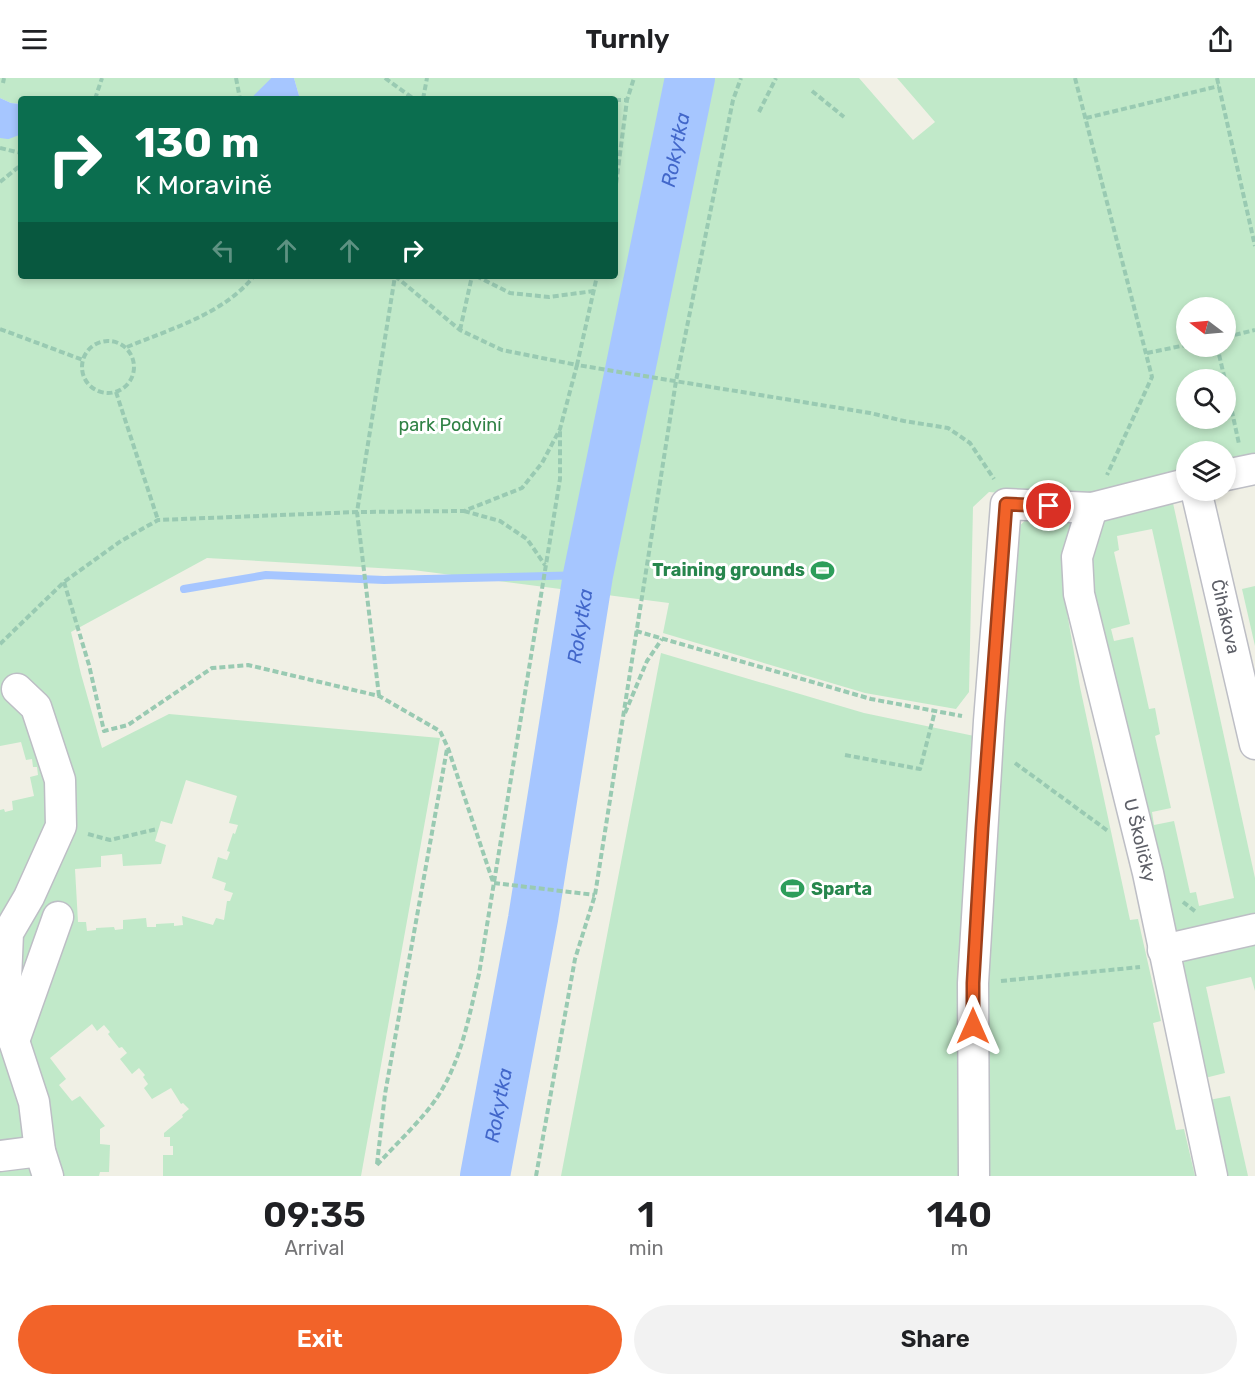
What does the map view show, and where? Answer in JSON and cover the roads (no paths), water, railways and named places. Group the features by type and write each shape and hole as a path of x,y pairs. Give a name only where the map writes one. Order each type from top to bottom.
{"street":[{"path":"974,1176 973,983 989,722 1006,504 1092,508 1176,487"},
{"name":"Čihákova","path":"1199,501 1255,744"},
{"name":"U Školičky","path":"1092,508 1077,558 1079,594 1148,873 1212,1176"},
{"path":"0,1156 44,1164 34,1102 5,1003 9,933 30,897 61,826 60,780 36,707 17,689"},
{"path":"15,1041 58,917"},
{"path":"1165,957 1255,929"}],"water":[{"path":"277,78 294,78 299,96 259,96"},
{"path":"0,98 18,104 18,131 8,135 0,134"}],"waterway":[{"path":"259,96 277,78"},
{"name":"Rokytka","path":"485,1176 533,919 588,575 690,78"},
{"path":"0,134 8,135 18,131"},
{"path":"184,589 266,575 384,580 588,575"}],"place":[{"name":"Training grounds","path":"823,570"},
{"name":"Sparta","path":"793,889"}],"park label":[{"name":"park Podviní","path":"450,425"}]}
